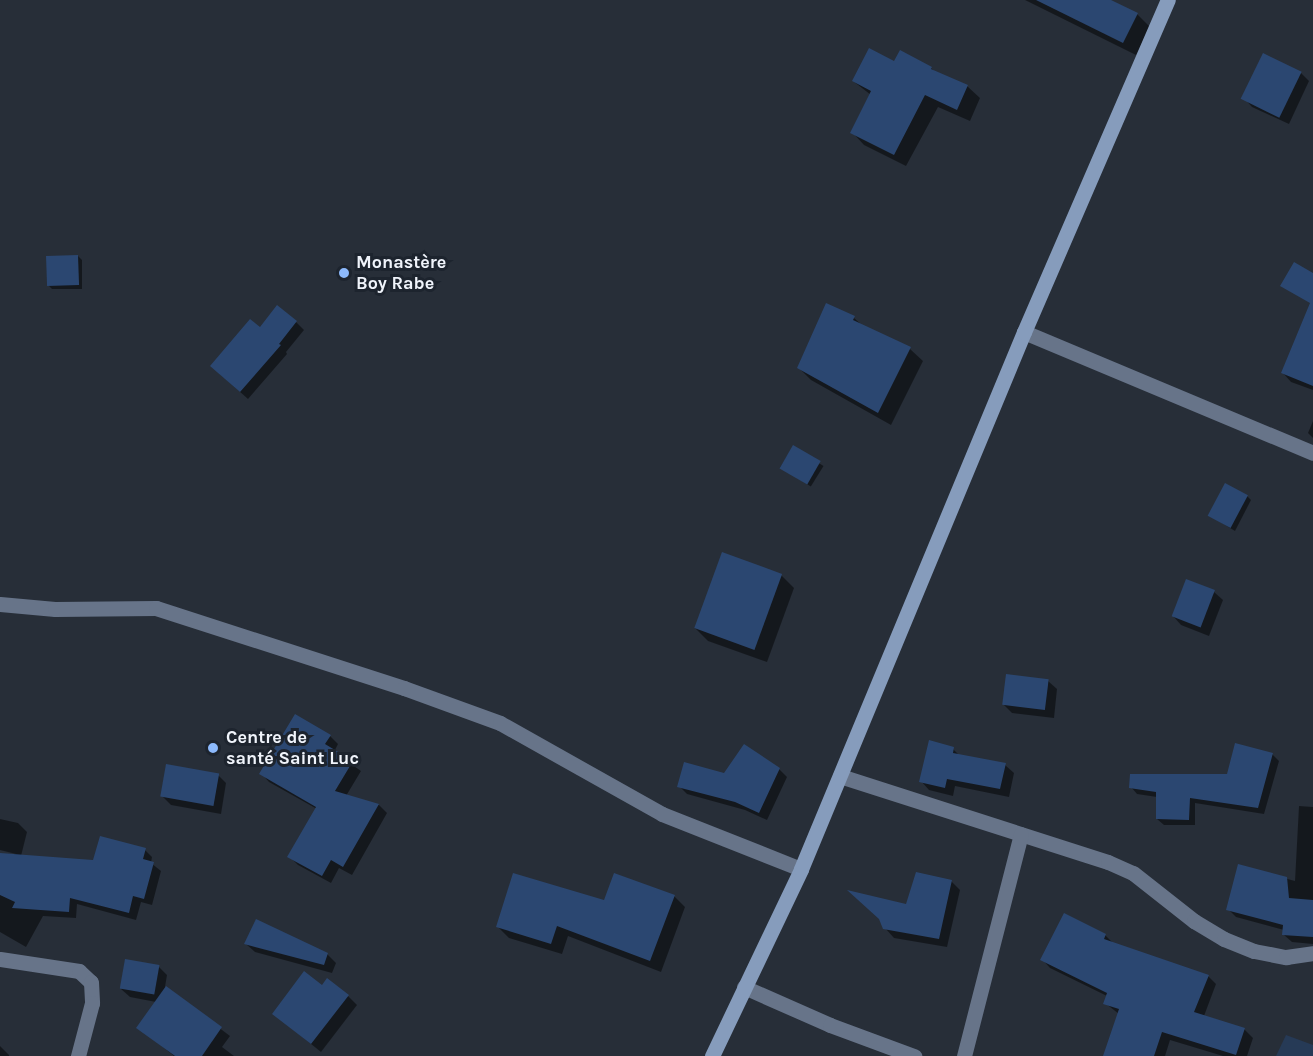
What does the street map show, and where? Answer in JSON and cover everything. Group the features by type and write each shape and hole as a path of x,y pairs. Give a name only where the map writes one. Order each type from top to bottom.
{"main road":[{"path":"712,1056 801,869 1024,332 1168,0"}],"street":[{"path":"1024,332 1313,453"},
{"path":"1,609 156,608 404,688 500,723 662,814 801,869"},
{"path":"840,776 1108,862 1133,873 1194,921 1224,939 1254,951 1286,957 1313,953"},
{"path":"964,1056 1021,834"},
{"path":"0,959 79,971 91,982 92,1003 78,1056"},
{"path":"744,987 830,1025 914,1056"}],"shaded area":[{"path":"1286,1035 1313,1045 1313,1056 1276,1056"}],"building":[{"path":"1036,0 1111,0 1138,13 1123,43"},
{"path":"869,48 894,61 900,50 932,67 931,69 968,85 957,110 925,95 894,155 850,133 871,91 852,81"},
{"path":"1263,53 1302,72 1279,118 1241,99"},
{"path":"78,255 79,285 47,286 46,256"},
{"path":"1294,262 1313,273 1313,386 1281,373 1310,303 1280,286"},
{"path":"826,303 855,316 853,320 911,347 878,413 797,368"},
{"path":"277,305 297,321 279,344 281,345 240,392 210,366 250,319 260,327"},
{"path":"793,445 821,461 807,484 780,468"},
{"path":"1225,483 1248,495 1231,528 1208,516"},
{"path":"722,552 782,574 754,650 694,628"},
{"path":"1186,579 1215,590 1201,627 1172,616"},
{"path":"1006,674 1049,679 1045,710 1002,705"},
{"path":"295,714 331,735 325,744 353,761 335,791 379,804 343,867 331,860 322,876 287,857 316,807 259,774"},
{"path":"929,740 954,747 953,753 1006,763 1000,789 947,779 945,788 919,782"},
{"path":"1235,743 1273,753 1258,808 1190,798 1189,820 1156,819 1156,792 1129,788 1130,774 1227,774"},
{"path":"744,744 780,768 759,813 735,802 677,787 684,762 724,773"},
{"path":"166,764 219,773 213,806 160,796"},
{"path":"100,836 146,848 143,859 154,862 144,899 133,896 129,913 70,898 69,912 12,908 15,902 0,895 0,853 93,860"},
{"path":"1238,864 1287,877 1289,898 1313,900 1313,937 1282,935 1283,925 1226,910"},
{"path":"916,872 952,880 939,939 883,929 879,919 847,890 906,904"},
{"path":"513,873 604,900 614,873 675,895 650,961 557,926 551,944 496,927"},
{"path":"1064,913 1106,934 1104,939 1209,975 1194,1012 1245,1028 1236,1055 1162,1032 1154,1056 1103,1056 1119,1009 1103,1004 1107,993 1040,960"},
{"path":"256,919 328,953 324,965 244,944"},
{"path":"125,959 159,965 154,995 120,989"},
{"path":"304,971 322,985 327,978 349,995 311,1044 272,1014"},
{"path":"166,986 222,1027 202,1056 175,1056 136,1028"}],"place":[{"name":"Monastère Boy Rabe","path":"344,273"},
{"name":"Centre de santé Saint Luc","path":"213,748"}]}
